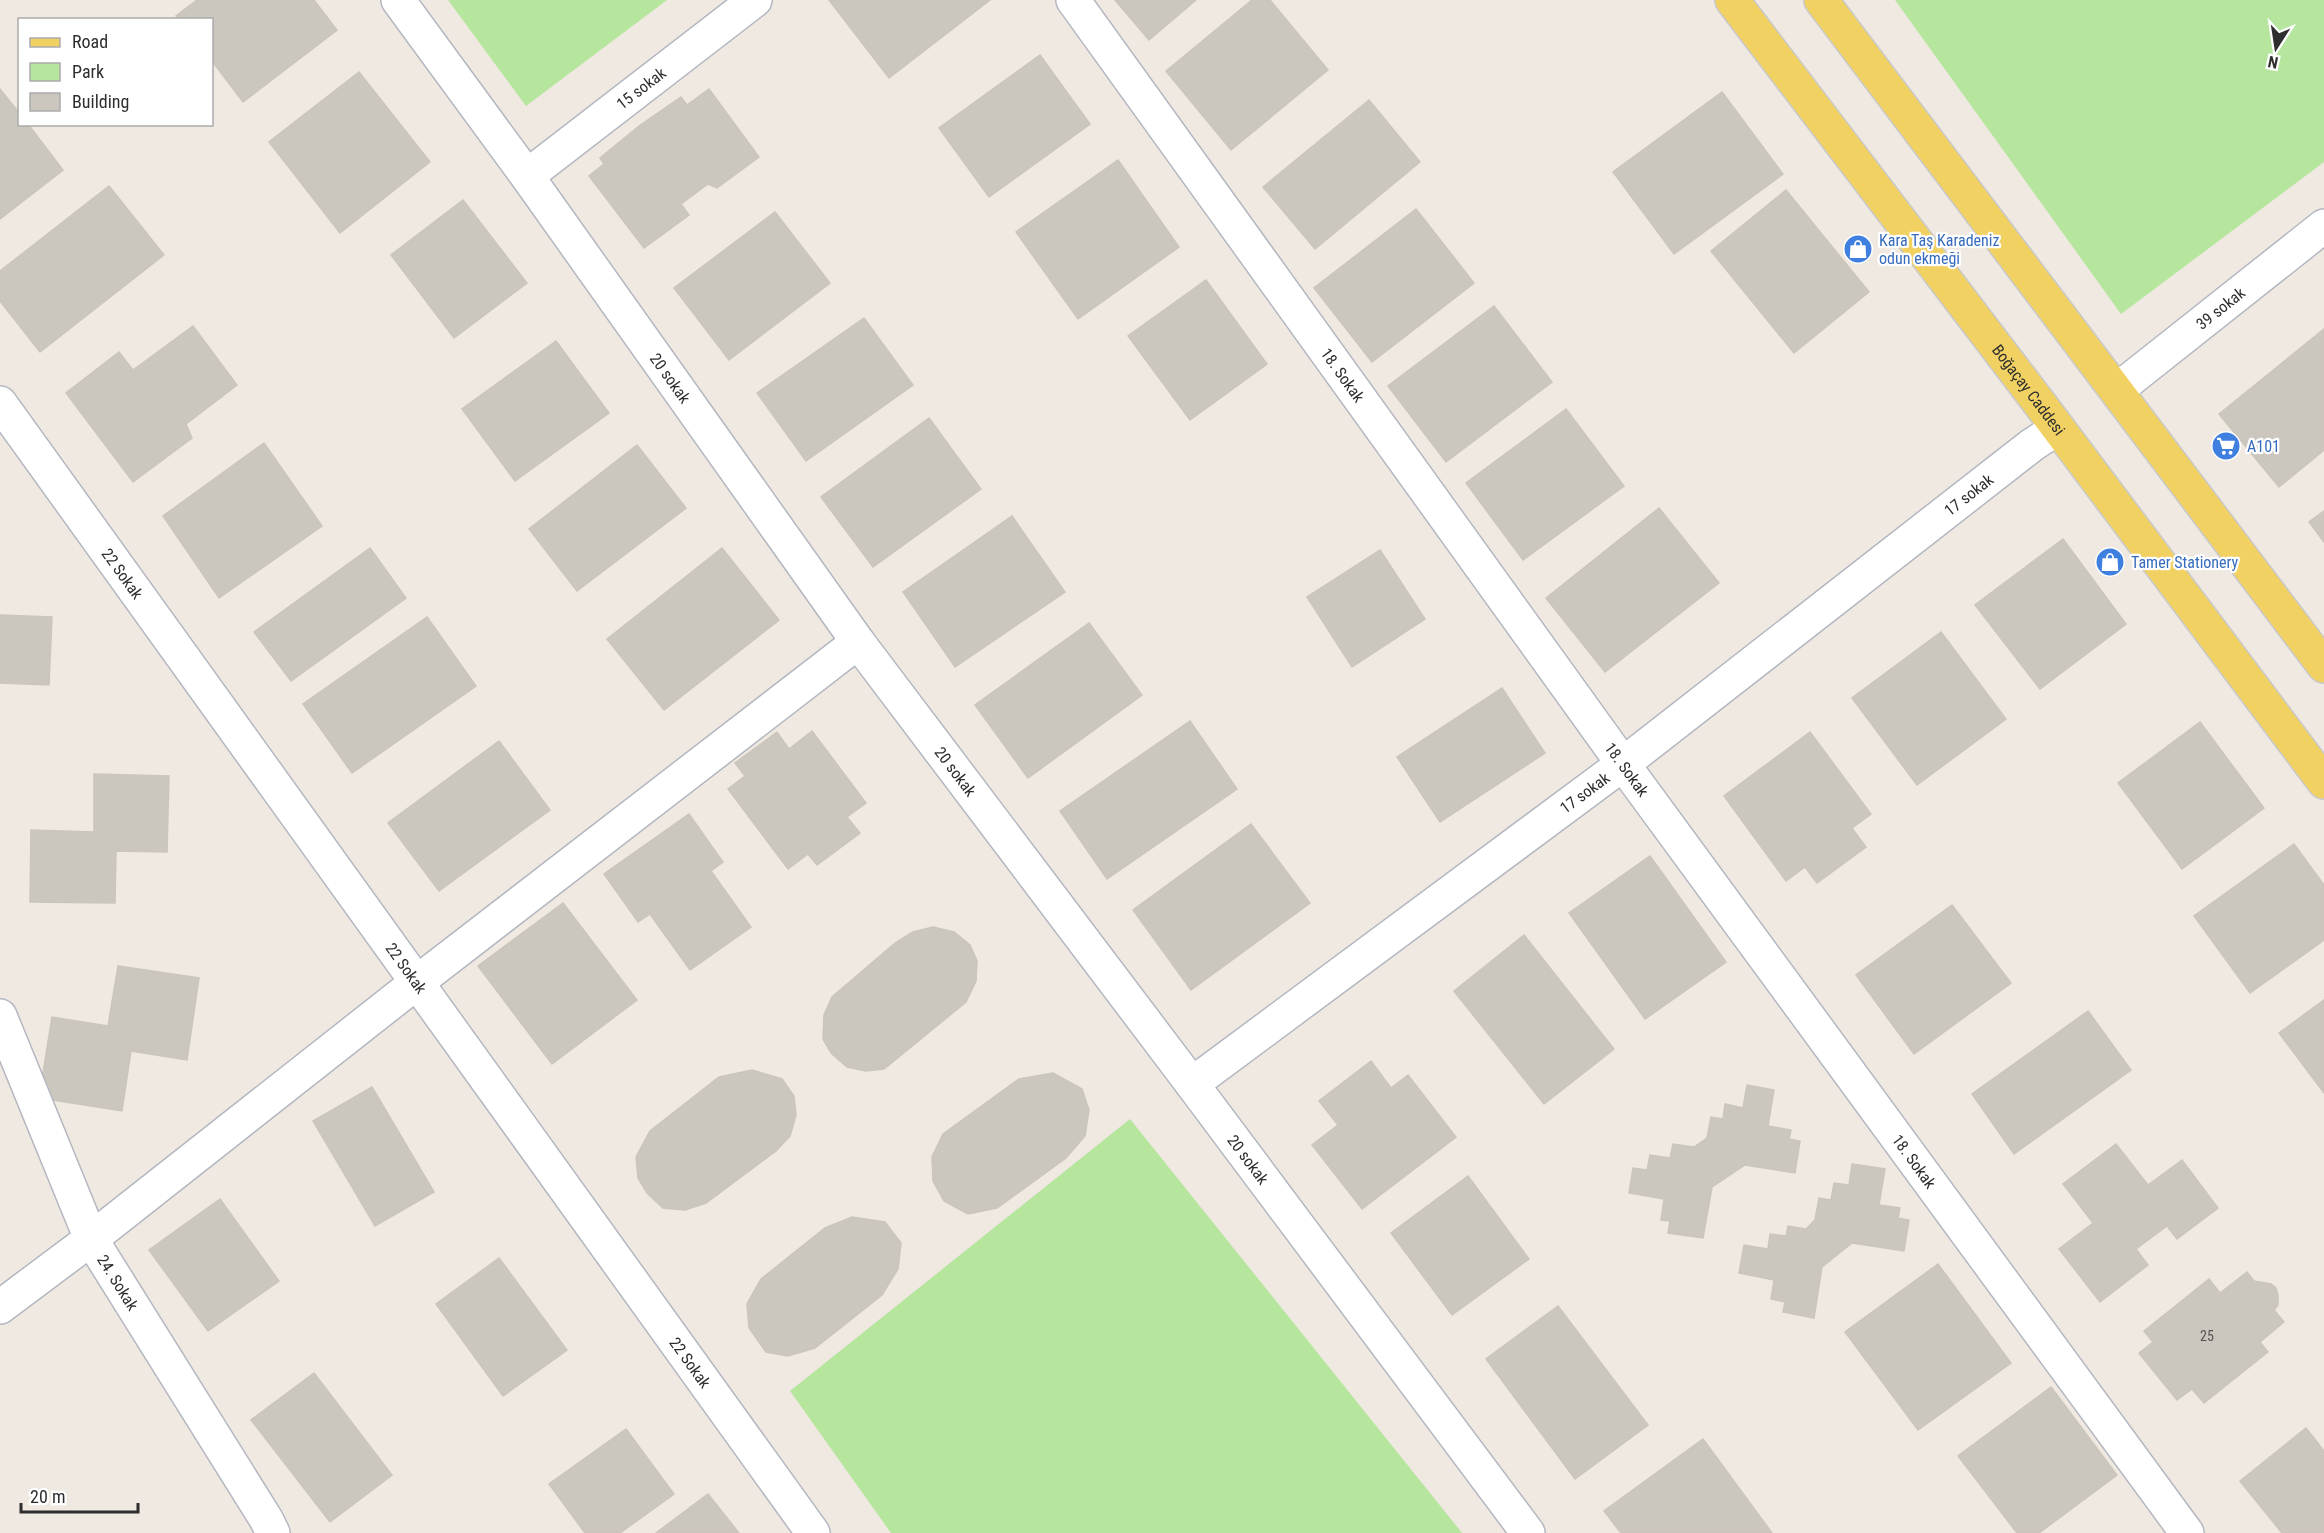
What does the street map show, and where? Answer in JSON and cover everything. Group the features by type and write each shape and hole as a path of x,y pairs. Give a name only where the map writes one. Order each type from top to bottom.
{"main road":[{"name":"Boğaçay Caddesi","path":"1732,0 2324,782"},
{"path":"1821,0 2324,666"}],"street":[{"name":"20 sokak","path":"398,0 858,642 1528,1533"},
{"name":"15 sokak","path":"526,176 755,0"},
{"name":"18. Sokak","path":"1073,0 1623,764 2187,1533"},
{"name":"39 sokak","path":"2117,390 2324,226"},
{"name":"22 Sokak","path":"0,403 813,1533"},
{"name":"17 sokak","path":"1192,1084 1623,764 2032,445 2058,428"},
{"path":"0,1307 91,1239 416,983 858,642"},
{"name":"24. Sokak","path":"0,1016 91,1239 273,1533"}],"green space":[{"path":"448,0 667,0 526,106"},
{"path":"1895,0 2324,0 2324,162 2121,314"},
{"path":"1130,1119 1462,1533 891,1533 790,1391"}],"building":[{"path":"197,0 314,0 337,30 243,102 213,62 213,18 178,18 176,16"},
{"path":"829,0 990,0 889,78"},
{"path":"1115,0 1196,0 1149,40"},
{"path":"1252,0 1270,0 1328,70 1231,150 1166,71"},
{"path":"1040,55 1090,124 989,197 939,128"},
{"path":"359,72 430,162 340,233 269,142"},
{"path":"0,89 18,112 18,126 30,126 63,170 0,219"},
{"path":"709,89 759,157 717,188 708,184 681,204 689,215 644,248 589,176 604,164 600,158 639,126 681,97 687,105"},
{"path":"1722,92 1783,174 1674,254 1613,172"},
{"path":"1369,100 1420,162 1315,249 1263,187"},
{"path":"1118,160 1179,247 1078,319 1016,232"},
{"path":"109,186 164,255 40,352 0,301 0,271"},
{"path":"1786,190 1869,292 1794,353 1711,251"},
{"path":"463,200 527,283 454,338 391,255"},
{"path":"1416,209 1474,283 1372,362 1314,288"},
{"path":"775,212 830,283 729,360 674,288"},
{"path":"1206,280 1267,364 1190,420 1128,336"},
{"path":"1494,306 1552,382 1446,462 1388,386"},
{"path":"864,318 913,385 806,461 757,393"},
{"path":"193,326 237,385 186,424 192,438 133,482 66,393 119,352 133,370"},
{"path":"2324,329 2324,450 2279,487 2219,414"},
{"path":"556,341 609,413 515,481 462,409"},
{"path":"1566,409 1624,486 1523,560 1466,483"},
{"path":"929,418 981,489 873,567 821,497"},
{"path":"264,443 322,526 219,598 163,516"},
{"path":"637,445 686,508 577,591 529,529"},
{"path":"1659,508 1719,583 1605,672 1546,598"},
{"path":"2324,511 2324,542 2309,522"},
{"path":"1012,516 1065,592 955,667 903,592"},
{"path":"2063,539 2126,624 2040,689 1975,605"},
{"path":"370,548 406,598 291,681 254,632"},
{"path":"722,548 779,620 664,710 607,639"},
{"path":"1380,550 1425,619 1352,667 1307,597"},
{"path":"0,615 52,617 49,685 0,683"},
{"path":"427,617 476,686 352,773 303,704"},
{"path":"1089,623 1142,695 1028,778 975,705"},
{"path":"1941,632 2006,719 1917,785 1852,698"},
{"path":"1502,688 1545,753 1440,822 1397,757"},
{"path":"1190,721 1237,789 1107,879 1060,811"},
{"path":"2200,722 2264,808 2182,869 2118,783"},
{"path":"812,731 866,803 847,817 860,833 817,865 808,854 788,869 728,789 745,776 735,763 777,732 789,749"},
{"path":"1810,732 1871,814 1852,828 1866,847 1817,883 1805,867 1786,881 1724,796"},
{"path":"499,741 550,810 439,891 388,823"},
{"path":"94,774 169,776 167,852 116,851 115,903 30,902 31,830 94,832"},
{"path":"689,814 723,862 711,871 751,927 690,970 650,914 638,922 604,874"},
{"path":"1251,824 1310,903 1191,990 1133,910"},
{"path":"2294,844 2324,885 2324,940 2250,993 2194,916"},
{"path":"1650,856 1726,962 1645,1019 1569,913"},
{"path":"563,903 637,1000 552,1064 478,966"},
{"path":"1952,905 2011,983 1914,1054 1856,975"},
{"path":"933,927 954,932 970,945 977,961 976,981 966,1002 884,1069 866,1071 847,1067 831,1053 823,1039 824,1015 832,997 895,943 913,932"},
{"path":"1524,935 1614,1049 1544,1104 1454,991"},
{"path":"118,966 199,978 187,1060 131,1051 122,1111 39,1098 52,1017 108,1026"},
{"path":"2324,1000 2324,1093 2279,1033"},
{"path":"2088,1011 2131,1070 2014,1154 1972,1094"},
{"path":"1371,1061 1391,1088 1408,1075 1456,1137 1362,1209 1312,1145 1338,1125 1319,1101"},
{"path":"752,1070 782,1079 794,1096 796,1115 790,1136 776,1151 706,1203 685,1210 663,1208 647,1193 638,1178 636,1157 650,1131 719,1077"},
{"path":"1053,1073 1082,1089 1089,1110 1085,1136 1066,1158 997,1208 968,1214 944,1201 933,1181 932,1157 943,1134 1019,1079"},
{"path":"1747,1085 1774,1090 1768,1126 1791,1130 1789,1139 1800,1141 1795,1173 1745,1165 1712,1187 1703,1238 1668,1233 1670,1221 1661,1220 1664,1199 1629,1193 1633,1168 1647,1170 1650,1155 1670,1158 1673,1144 1694,1147 1707,1138 1711,1117 1723,1119 1725,1104 1743,1108"},
{"path":"372,1087 434,1192 375,1226 313,1121"},
{"path":"2116,1144 2148,1185 2182,1160 2218,1208 2177,1239 2167,1226 2136,1249 2148,1265 2100,1302 2059,1249 2093,1223 2063,1184"},
{"path":"1852,1164 1885,1169 1879,1205 1900,1208 1898,1218 1909,1220 1904,1251 1852,1243 1822,1267 1814,1318 1783,1312 1785,1302 1771,1299 1774,1280 1739,1273 1744,1245 1768,1249 1770,1234 1786,1236 1788,1226 1806,1229 1815,1220 1819,1198 1831,1200 1834,1183 1849,1185"},
{"path":"1468,1176 1529,1259 1452,1315 1391,1233"},
{"path":"220,1199 279,1281 208,1331 149,1250"},
{"path":"852,1217 885,1222 901,1243 898,1269 882,1295 815,1348 788,1356 766,1352 749,1328 747,1304 761,1279 825,1228"},
{"path":"499,1258 567,1350 503,1396 436,1304"},
{"path":"1938,1264 2011,1363 1918,1430 1845,1332"},
{"path":"2247,1272 2254,1281 2271,1284 2276,1288 2278,1295 2278,1305 2274,1310 2284,1322 2260,1342 2268,1352 2204,1403 2192,1389 2177,1400 2139,1353 2153,1342 2144,1331 2209,1279 2220,1293"},
{"path":"1558,1306 1648,1425 1575,1479 1486,1359"},
{"path":"314,1373 392,1475 330,1522 251,1420"},
{"path":"2051,1387 2117,1475 2039,1533 2017,1533 1958,1456"},
{"path":"2306,1428 2324,1451 2324,1533 2282,1533 2240,1481"},
{"path":"626,1429 674,1494 620,1533 585,1533 549,1484"},
{"path":"1703,1439 1772,1533 1621,1533 1604,1511"},
{"path":"708,1494 739,1533 656,1533"}],"place":[{"name":"Kara Taş Karadeniz odun ekmeği","path":"1858,249"},
{"name":"A101","path":"2226,446"},
{"name":"Tamer Stationery","path":"2110,562"}]}
